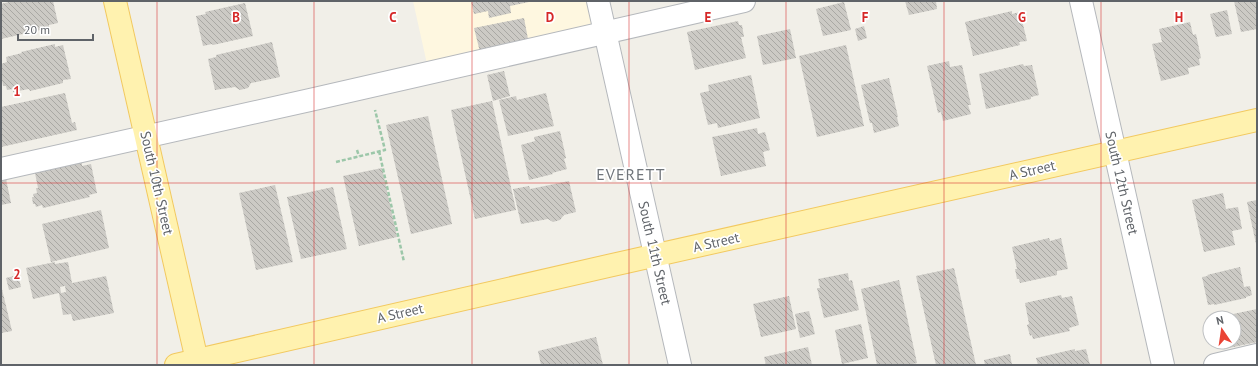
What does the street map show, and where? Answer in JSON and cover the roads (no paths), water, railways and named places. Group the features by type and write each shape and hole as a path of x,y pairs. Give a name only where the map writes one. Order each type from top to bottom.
{"main road":[{"name":"South 10th Street","path":"115,1 198,363"},
{"name":"A Street","path":"176,365 198,363 656,255 1257,120"}],"street":[{"name":"South 11th Street","path":"598,1 680,365"},
{"path":"1,169 744,1"},
{"name":"South 12th Street","path":"1081,1 1163,365"},
{"path":"1215,365 1257,355"}],"district":[{"name":"EVERETT","path":"631,174"}]}
